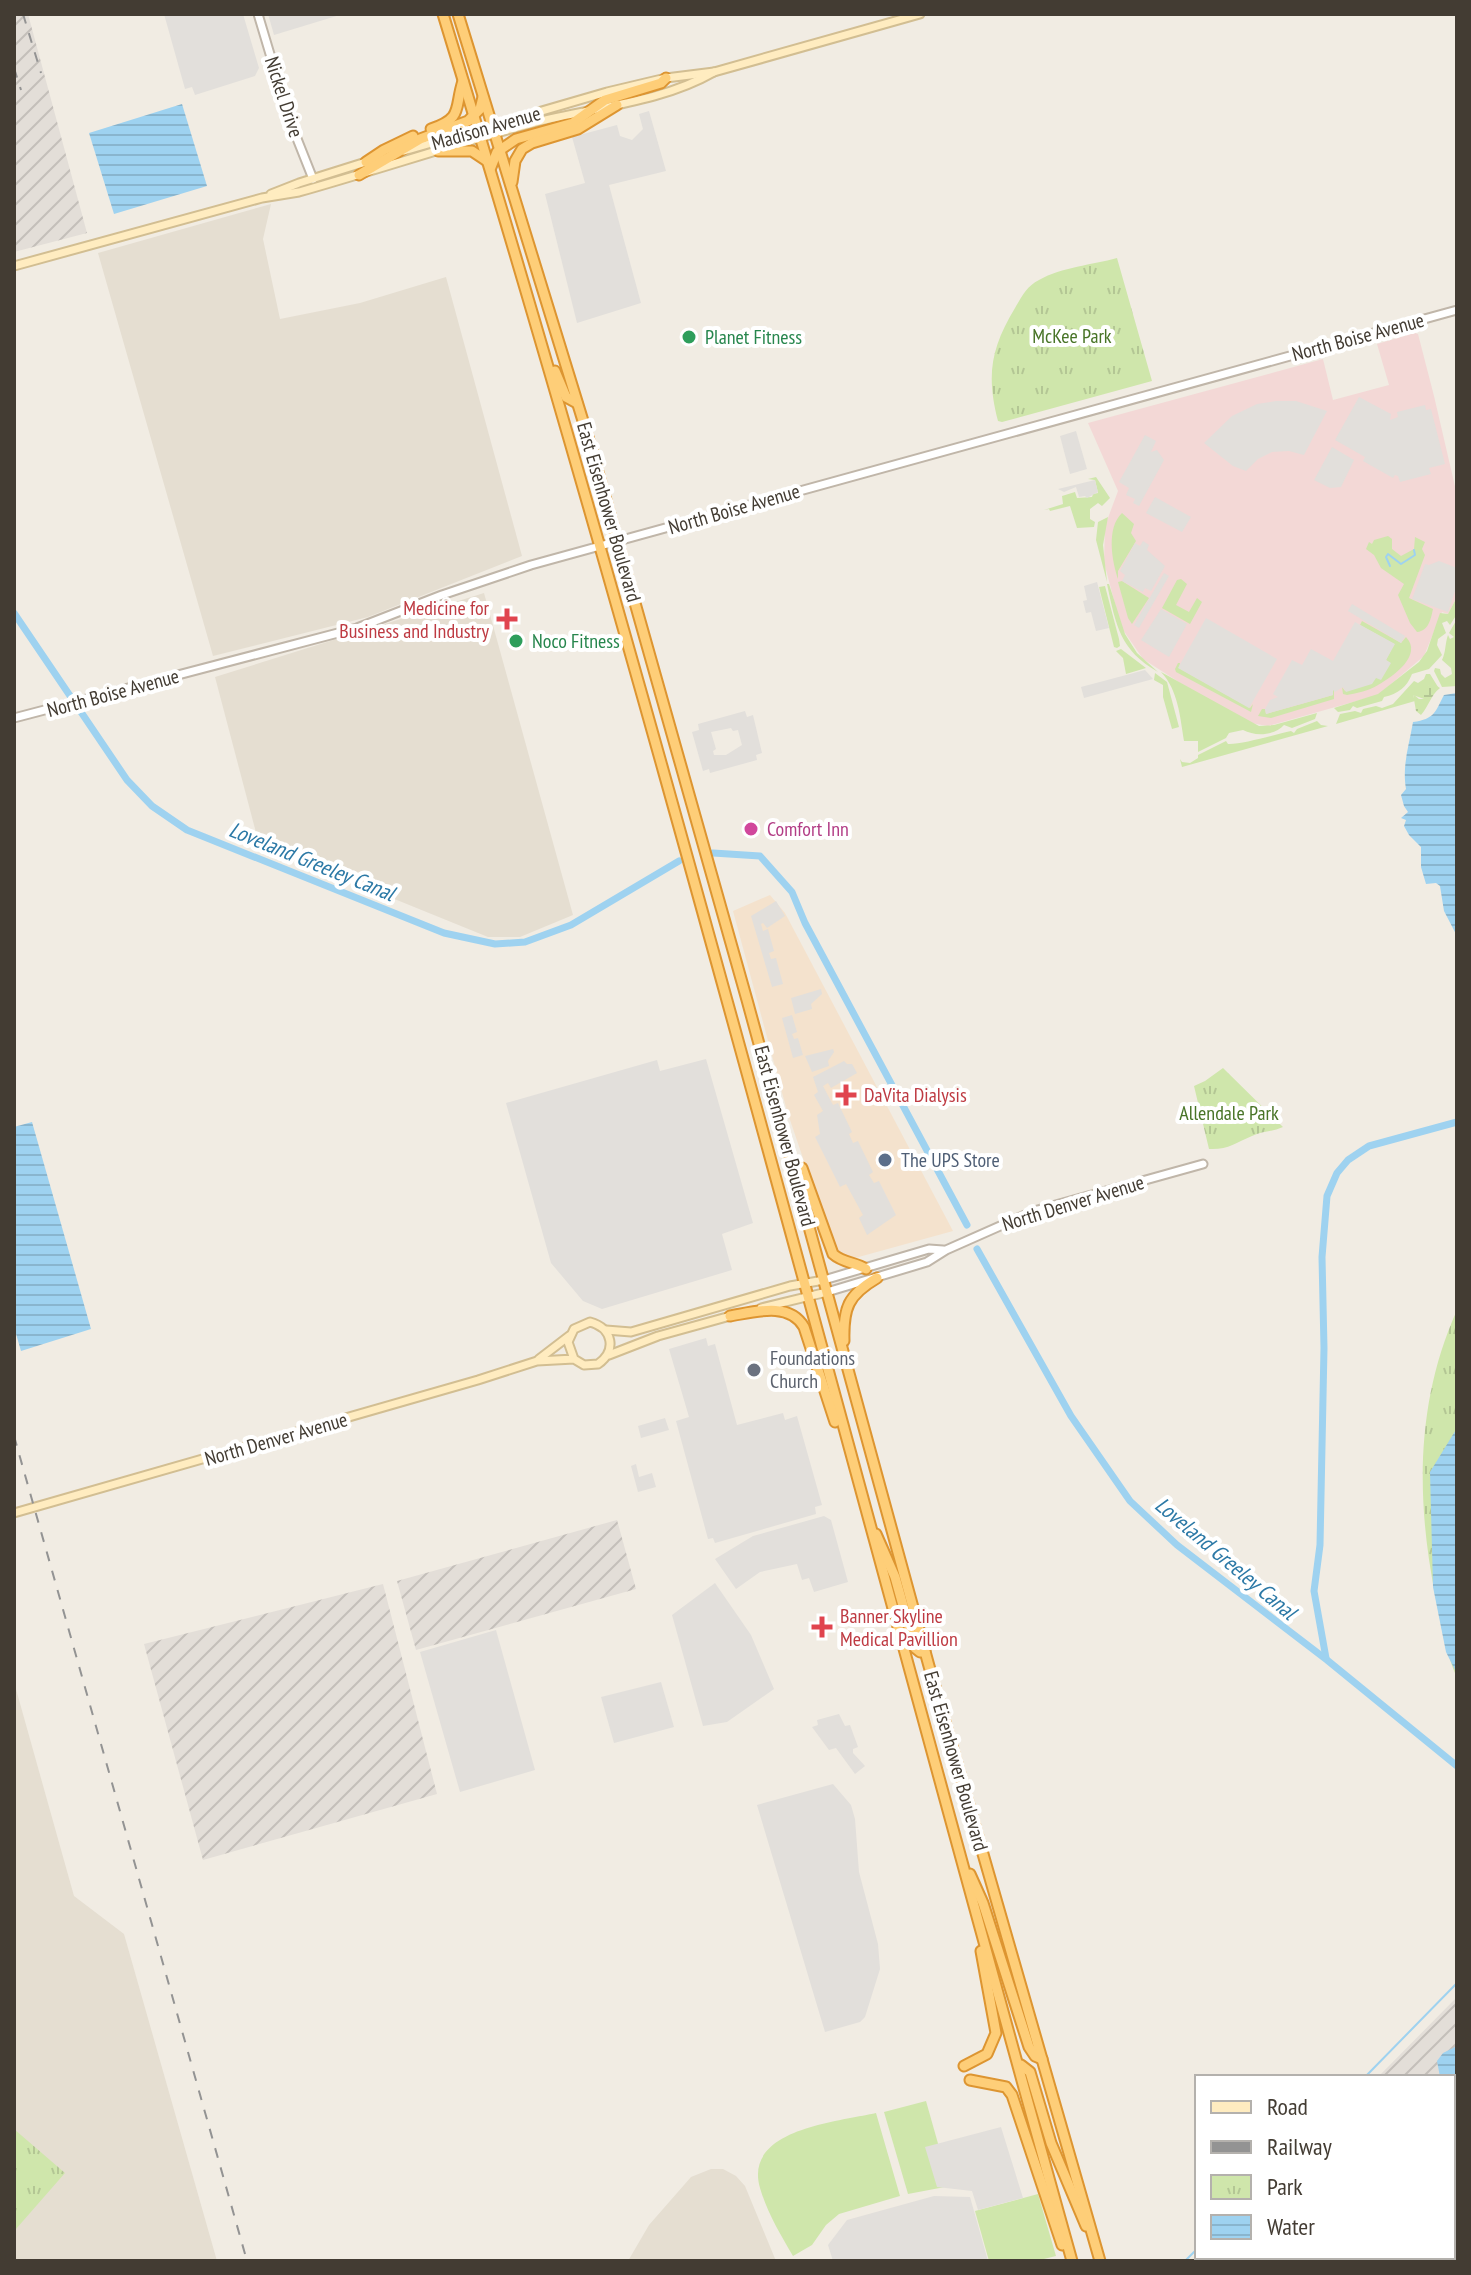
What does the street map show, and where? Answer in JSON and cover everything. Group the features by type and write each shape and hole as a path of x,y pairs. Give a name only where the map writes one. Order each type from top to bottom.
{"highway":[{"name":"East Eisenhower Boulevard","path":"443,14 600,546 1070,2261"},
{"name":"East Eisenhower Boulevard","path":"458,14 618,542 793,1164 925,1652 1099,2256"},
{"path":"438,151 472,151 490,167 500,149 522,137 573,123 605,100 661,83 666,78"},
{"path":"366,162 384,150 449,121 458,109 463,81"},
{"path":"359,175 420,139 455,128 474,117 480,109 483,94"},
{"path":"511,186 515,161 522,149 578,129 617,105"},
{"path":"542,342 566,397 577,403"},
{"path":"793,1164 802,1168 833,1254 866,1269"},
{"path":"855,1396 845,1343 845,1314 856,1292 877,1278"},
{"path":"730,1316 775,1311 789,1313 801,1322 865,1510 895,1577 915,1648 925,1652"},
{"path":"956,1841 983,1903 1029,2047 1035,2056 1042,2059"},
{"path":"964,2066 987,2054 996,2033 980,1945 980,1928"},
{"path":"1021,2065 1030,2072 1051,2143 1099,2256"},
{"path":"970,2080 1006,2087 1012,2095 1070,2261"}],"main road":[{"name":"Madison Avenue","path":"14,266 262,198 397,153 494,130 597,95 666,78 714,72 920,14"},
{"name":"Madison Avenue","path":"494,130 617,105 688,85 714,72"},
{"name":"Madison Avenue","path":"262,198 299,192 359,175 438,151 479,134"},
{"name":"North Denver Avenue","path":"605,1329 615,1333 631,1332 803,1283 824,1280"},
{"name":"North Denver Avenue","path":"607,1356 658,1336 827,1292"},
{"path":"584,1323 605,1329 610,1340 607,1356 591,1366 574,1359 568,1349 569,1336 574,1329 584,1323"},
{"name":"North Denver Avenue","path":"537,1361 569,1336"},
{"name":"North Denver Avenue","path":"14,1513 537,1361 574,1359"}],"street":[{"name":"Nickel Drive","path":"258,14 290,121 313,179"},
{"name":"North Boise Avenue","path":"14,718 357,628 506,573 1457,310"},
{"name":"North Denver Avenue","path":"827,1292 913,1267 1034,1211 1203,1164"},
{"name":"North Denver Avenue","path":"824,1280 929,1249 946,1250"}],"shaded area":[{"path":"14,14 28,14 87,233 14,252"},
{"path":"164,14 243,14 259,68 255,76 195,95 192,87 185,89"},
{"path":"268,14 343,14 274,35"},
{"path":"649,111 666,171 609,185 641,303 577,323 545,194 585,183 572,137 617,125 620,136 632,140 643,129 639,114"},
{"path":"271,204 263,239 280,319 360,303 446,277 522,556 368,617 213,656 98,253"},
{"path":"1418,334 1457,495 1457,597 1448,614 1442,612 1424,656 1378,695 1268,726 1250,723 1143,659 1121,627 1104,562 1105,526 1118,491 1088,423 1323,359 1333,400 1389,385 1377,344"},
{"path":"1359,397 1391,414 1390,420 1398,417 1397,412 1425,405 1426,410 1431,409 1445,464 1429,468 1431,474 1400,482 1398,476 1393,478 1363,461 1365,457 1335,440"},
{"path":"1296,401 1327,411 1304,455 1289,451 1272,452 1258,459 1246,471 1233,466 1204,443 1232,416 1257,404"},
{"path":"1076,431 1087,469 1070,474 1060,436"},
{"path":"1145,435 1156,441 1151,452 1157,450 1164,460 1139,506 1133,503 1135,499 1126,495 1129,488 1119,482"},
{"path":"1332,447 1354,460 1341,487 1330,488 1314,480"},
{"path":"1095,480 1098,492 1087,498 1079,497 1076,487 1064,492 1058,489"},
{"path":"1155,497 1191,517 1182,532 1146,513"},
{"path":"1143,541 1149,545 1147,550 1165,566 1151,591 1145,588 1143,592 1122,581 1125,575 1120,571 1135,543 1140,546"},
{"path":"1439,561 1457,568 1457,585 1448,612 1412,599 1425,564"},
{"path":"1164,573 1169,576 1139,628 1134,625"},
{"path":"1097,582 1109,628 1096,631 1091,612 1086,613 1083,601 1087,600 1084,586"},
{"path":"484,593 573,915 520,937 488,937 259,844 215,677"},
{"path":"1352,604 1405,636 1401,643 1348,611"},
{"path":"1161,609 1187,624 1169,657 1141,640"},
{"path":"1206,618 1277,659 1249,708 1178,668"},
{"path":"1355,622 1395,644 1386,660 1391,663 1381,680 1376,678 1372,684 1346,692 1343,687 1335,692 1333,690 1333,695 1266,714 1270,700 1278,697 1273,694 1292,660 1302,665 1311,649 1333,661"},
{"path":"1145,670 1153,679 1084,698 1081,687"},
{"path":"745,711 747,717 753,715 762,753 756,755 757,760 710,773 709,769 703,771 692,732 699,730 698,724","holes":["731,728 738,730 742,745 726,755 714,755 716,749 711,732"]},
{"path":"770,895 785,913 953,1231 855,1258 839,1253 828,1232 787,1111 733,911"},
{"path":"776,901 785,916 767,928 761,924 763,931 768,929 774,951 769,953 771,959 776,958 783,984 772,987 751,916"},
{"path":"821,989 822,994 811,1004 812,1009 795,1014 791,998"},
{"path":"792,1015 797,1032 792,1034 794,1039 798,1038 803,1055 793,1058 782,1018"},
{"path":"833,1049 829,1066 812,1072 805,1056"},
{"path":"706,1059 753,1223 722,1234 732,1270 602,1309 583,1301 551,1263 506,1103 657,1060 660,1071"},
{"path":"844,1061 852,1064 857,1073 831,1088 828,1083 823,1086 833,1105 838,1103 852,1132 849,1134 853,1143 858,1141 873,1172 869,1175 874,1183 879,1181 896,1215 867,1235 859,1218 863,1215 846,1184 840,1187 815,1137 820,1134 817,1115 823,1111 814,1095 818,1092 813,1077"},
{"path":"706,1338 708,1346 715,1344 737,1425 783,1413 785,1420 797,1416 822,1505 815,1507 816,1514 715,1543 713,1538 708,1539 676,1421 689,1417 669,1349"},
{"path":"665,1418 669,1430 641,1438 638,1426"},
{"path":"636,1464 639,1477 652,1473 656,1487 638,1492 631,1466"},
{"path":"824,1516 831,1520 848,1582 814,1592 809,1578 802,1580 797,1564 760,1572 736,1589 715,1559 753,1536"},
{"path":"617,1520 636,1589 416,1650 397,1581"},
{"path":"715,1583 751,1635 774,1689 727,1722 703,1726 672,1615"},
{"path":"383,1584 437,1794 203,1860 144,1644"},
{"path":"496,1630 535,1770 460,1792 420,1652"},
{"path":"14,1682 74,1896 124,1934 217,2261 14,2261"},
{"path":"661,1682 674,1727 614,1743 601,1697"},
{"path":"839,1714 845,1726 850,1725 858,1747 853,1749 853,1753 865,1766 855,1774 836,1748 829,1750 812,1727 818,1725 817,1720"},
{"path":"833,1784 851,1805 855,1819 859,1872 878,1944 880,1969 865,2017 860,2022 825,2032 757,1805"},
{"path":"1457,1997 1457,2261 1359,2261 1455,2259 1455,2075 1380,2075"},
{"path":"1001,2127 1023,2198 978,2210 972,2191 937,2187 925,2147"},
{"path":"711,2169 723,2169 736,2176 745,2186 776,2261 628,2261 649,2225 691,2177"},
{"path":"934,2196 970,2197 988,2261 833,2261 828,2245 847,2220"}],"green space":[{"name":"McKee Park","path":"1117,258 1152,381 998,421 992,390 993,362 1007,322 1025,292 1035,282 1057,272"},
{"path":"1096,477 1110,498 1102,506 1098,503 1090,509 1094,527 1077,528 1070,506 1044,510 1063,504 1062,496 1075,492 1077,498 1092,497 1098,493 1095,480 1088,479"},
{"path":"1122,513 1134,524 1131,533 1136,541 1118,571 1118,579 1112,554 1112,536"},
{"path":"1108,517 1103,545 1107,582 1096,540 1098,522"},
{"path":"1388,536 1392,539 1392,549 1401,556 1414,549 1415,537 1425,542 1422,549 1425,555 1409,598 1433,609 1429,624 1421,631 1417,632 1410,623 1398,595 1404,584 1381,568 1374,555 1366,549 1369,542 1372,544 1374,540"},
{"path":"1181,579 1187,584 1176,605 1189,612 1197,598 1202,602 1190,624 1162,608 1177,580"},
{"path":"1122,581 1149,598 1132,624 1118,582"},
{"path":"1107,584 1125,634 1137,653 1158,672 1135,655 1122,636"},
{"path":"1105,586 1119,639 1120,646 1117,648 1114,647 1099,587"},
{"path":"1457,597 1457,614 1450,625 1447,621 1442,623 1446,633 1438,639 1437,645 1442,655 1429,669 1412,674 1401,689 1382,701 1338,712 1334,708 1378,694 1419,662 1427,651 1440,613 1448,614"},
{"path":"1457,619 1457,686 1442,687 1434,671 1435,668 1440,669 1445,678 1452,674 1451,668 1442,660 1448,635 1450,639 1454,637 1449,633"},
{"path":"1362,621 1401,643 1406,637 1411,651 1398,671 1384,681 1367,690 1347,695 1343,694 1342,687 1345,691 1376,677 1390,663 1386,660 1394,644 1360,625"},
{"path":"1121,649 1146,668 1126,674 1123,658 1116,651"},
{"path":"1178,663 1179,668 1250,708 1253,704 1251,712 1176,672"},
{"path":"1161,672 1259,726 1317,713 1315,719 1292,728 1284,725 1265,734 1243,730 1229,733 1226,738 1198,752 1198,741 1184,741 1175,695"},
{"path":"1155,673 1167,682 1179,727 1172,729 1163,697 1163,685 1154,680"},
{"path":"1430,674 1438,687 1429,685 1424,699 1413,695 1415,701 1336,724 1340,714 1361,713 1363,709 1393,704 1414,681 1418,683"},
{"path":"1431,682 1440,688 1421,715 1416,711 1413,694 1424,699 1424,691"},
{"path":"1332,690 1334,699 1271,718 1258,716 1262,709 1266,714 1333,695"},
{"path":"1317,721 1328,726 1182,767 1180,759 1190,763 1198,755 1226,741 1233,744 1291,731 1294,733"},
{"name":"Allendale Park","path":"1223,1068 1283,1127 1226,1147 1209,1149 1194,1086"},
{"path":"1457,1310 1457,1678 1446,1647 1435,1594 1423,1486 1427,1415 1444,1344"},
{"path":"926,2101 950,2186 908,2194 884,2112"},
{"path":"876,2113 900,2196 839,2214 826,2225 812,2245 793,2256 760,2188 759,2168 765,2153 797,2132"},
{"path":"14,2129 65,2173 16,2229 14,2227"},
{"path":"1038,2194 1056,2256 1036,2261 989,2261 975,2211"}],"water":[{"path":"182,104 207,186 114,214 89,133"},
{"path":"1457,693 1457,936 1444,911 1440,886 1436,883 1426,884 1421,867 1421,847 1409,835 1404,826 1406,820 1401,818 1408,812 1401,795 1406,789 1405,764 1413,722 1430,717 1444,695"},
{"path":"32,1122 91,1329 21,1351 14,1327 14,1127"},
{"path":"1457,1428 1457,1674 1446,1652 1433,1587 1430,1472"},
{"path":"1457,2046 1455,2082 1455,2075 1440,2075 1437,2061 1443,2053"}],"waterway":[{"path":"1390,566 1386,557 1388,554 1401,564 1415,555 1414,550"},
{"name":"Loveland Greeley Canal","path":"14,613 127,780 152,806 187,830 444,933 495,944 525,942 571,925 679,861"},
{"name":"Loveland Greeley Canal","path":"713,853 760,856 792,892 805,923 967,1225"},
{"path":"1326,1658 1314,1591 1320,1545 1324,1348 1322,1257 1327,1196 1337,1173 1348,1160 1369,1146 1457,1122"},
{"name":"Loveland Greeley Canal","path":"977,1249 1071,1416 1130,1501 1177,1545 1327,1660 1457,1766"},
{"path":"1367,2075 1457,1983"},
{"path":"1185,2261 1195,2251"}],"railway":[{"path":"23,14 41,73"},
{"path":"14,68 21,90"},
{"path":"14,1436 247,2261"}],"place":[{"name":"Planet Fitness","path":"689,337"},
{"name":"Medicine for Business and Industry","path":"507,619"},
{"name":"Noco Fitness","path":"516,641"},
{"name":"Comfort Inn","path":"751,829"},
{"name":"DaVita Dialysis","path":"846,1095"},
{"name":"The UPS Store","path":"885,1160"},
{"name":"Foundations Church","path":"754,1370"},
{"name":"Banner Skyline Medical Pavillion","path":"822,1627"}]}
